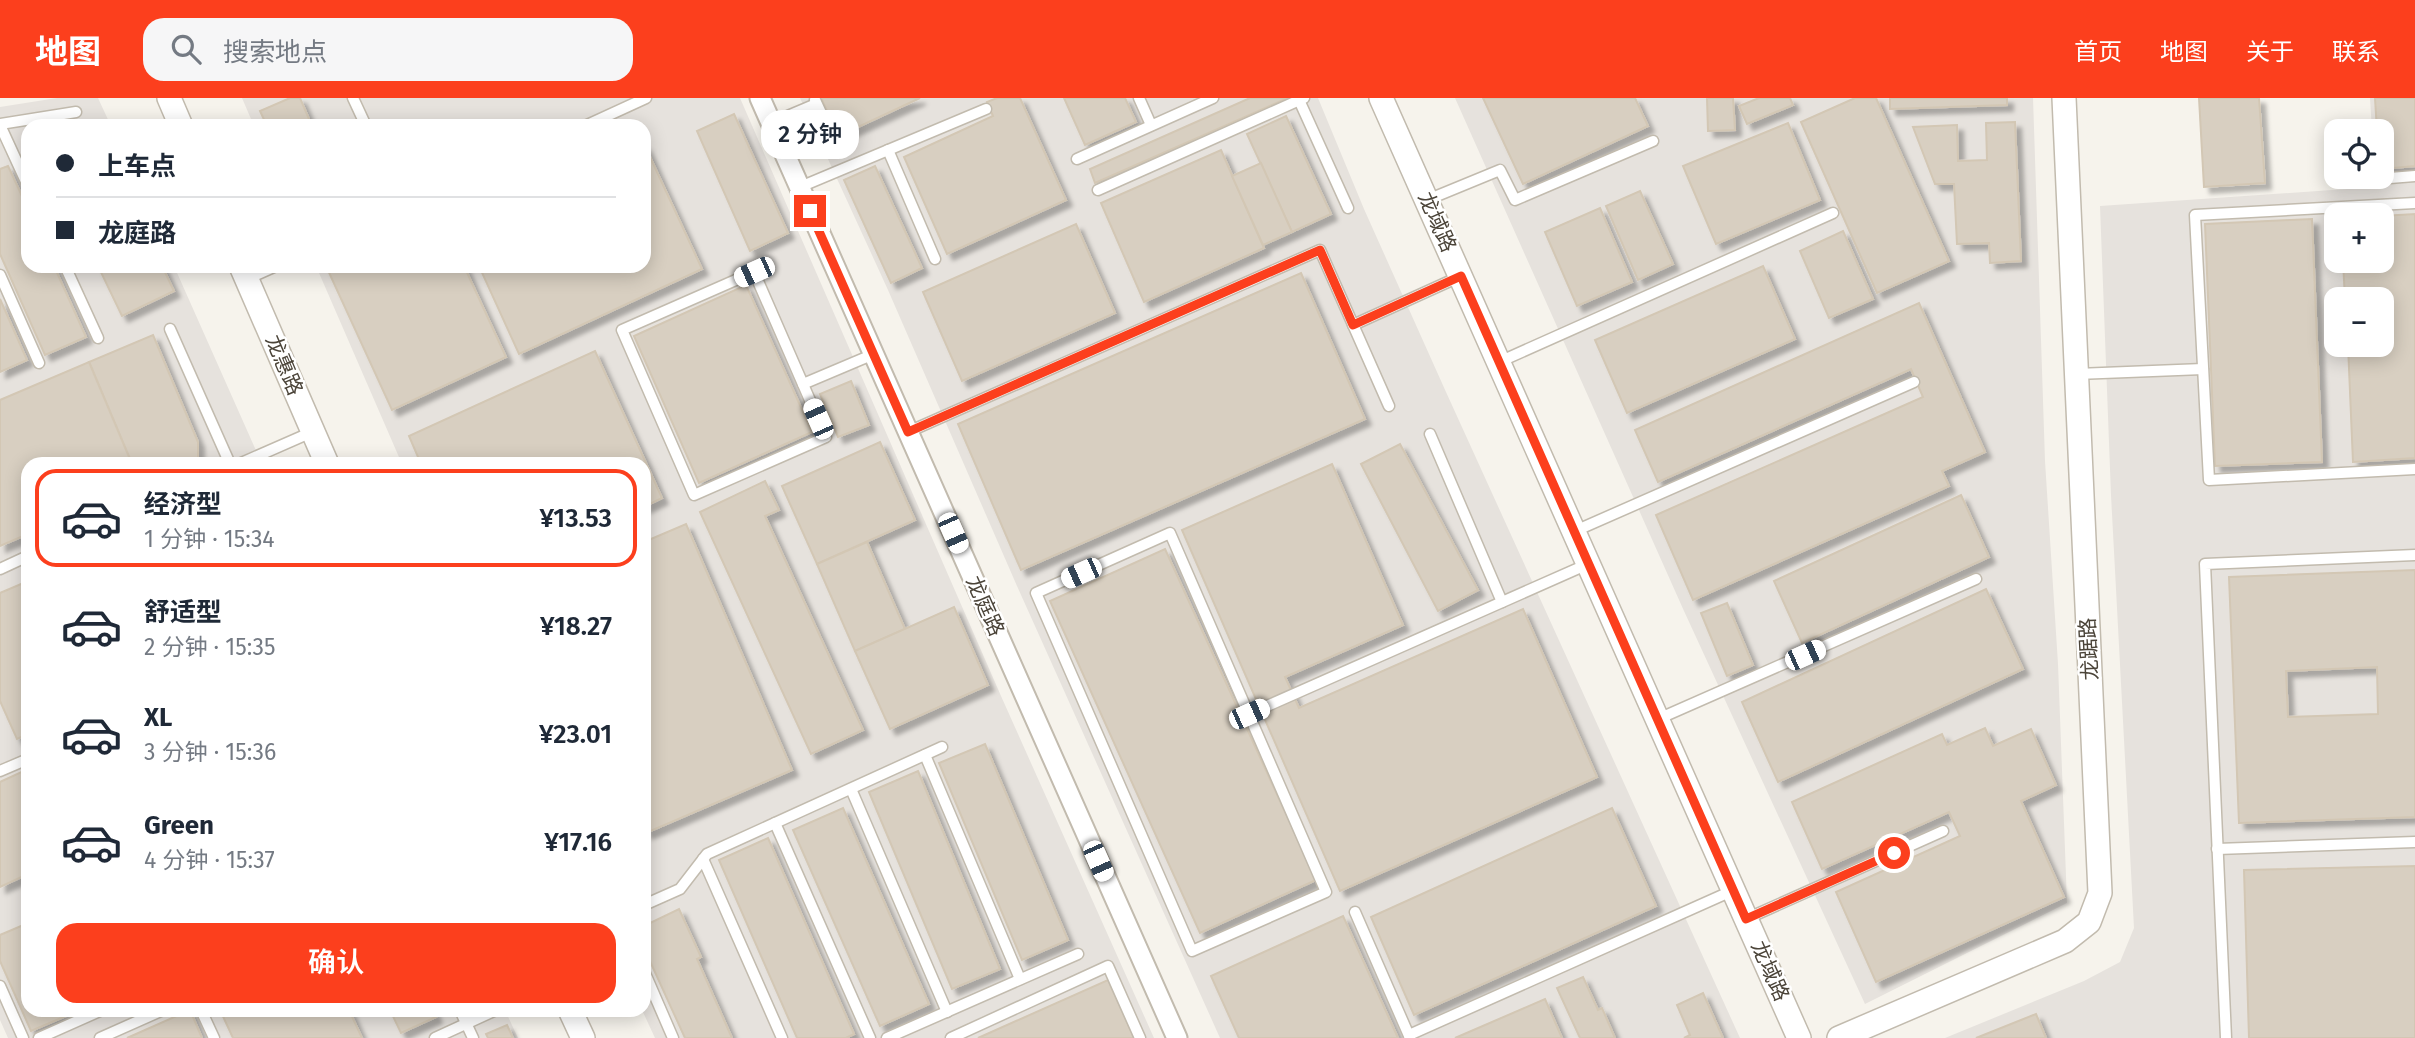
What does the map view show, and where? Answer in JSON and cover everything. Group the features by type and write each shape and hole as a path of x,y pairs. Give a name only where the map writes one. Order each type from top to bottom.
{"street":[{"path":"169,98 178,119"},
{"name":"龙庭路","path":"760,98 1177,1038"},
{"name":"龙域路","path":"1381,98 1800,1038"},
{"name":"龙踞路","path":"1839,1038 2065,941 2089,922 2100,893 2064,98"},
{"name":"龙惠路","path":"244,273 324,457"},
{"path":"573,1017 583,1038"}],"lane":[{"path":"353,98 363,119"},
{"path":"600,119 646,98"},
{"path":"1139,98 1151,125"},
{"path":"1077,159 1213,98"},
{"path":"1098,190 1302,99 1348,208"},
{"path":"771,123 815,101 834,141"},
{"path":"800,187 986,109"},
{"path":"35,119 76,112"},
{"path":"21,121 0,125 21,171"},
{"path":"1427,200 1500,170 1515,200 1653,141"},
{"path":"888,150 935,259"},
{"path":"2394,178 2415,176"},
{"path":"2415,204 2195,215 2209,480 2415,469"},
{"path":"1499,362 1832,213"},
{"path":"908,432 1320,250 1389,406"},
{"path":"754,272 803,384 826,437 694,495 622,330 754,272"},
{"path":"68,273 98,338"},
{"path":"0,275 39,363"},
{"path":"1353,325 1461,276"},
{"path":"170,329 227,457"},
{"path":"803,384 874,354"},
{"path":"2076,374 2203,369"},
{"path":"1575,531 1914,382"},
{"path":"254,457 312,431"},
{"path":"1430,434 1502,602"},
{"path":"1170,533 1249,714 1326,892 1192,951 1036,593 1170,533"},
{"path":"2226,1038 2205,564 2415,555"},
{"path":"0,569 21,559"},
{"path":"1249,714 1589,563"},
{"path":"1658,719 1976,579"},
{"path":"651,902 680,889 707,854 942,747"},
{"path":"925,755 1020,979"},
{"path":"0,771 21,762"},
{"path":"851,789 947,1012"},
{"path":"775,823 870,1038"},
{"path":"1746,919 1943,831"},
{"path":"2217,849 2415,842"},
{"path":"703,859 782,1038"},
{"path":"1355,912 1410,1037 1734,890"},
{"path":"887,1038 1078,954"},
{"path":"951,1038 1108,966 1140,1038"},
{"path":"0,986 23,1038"},
{"path":"651,987 673,1038"},
{"path":"39,1038 86,1017"},
{"path":"100,1038 147,1017"},
{"path":"204,1017 214,1038"},
{"path":"463,1017 473,1038"},
{"path":"435,1038 481,1017"}],"shaded area":[{"path":"57,98 98,98 108,119 21,119 21,273 177,273 259,457 21,457 21,1017 508,1017 518,1038 8,1038 0,1020 0,107"},
{"path":"242,98 740,98 1001,696 1154,1038 655,1038 645,1017 651,1017 651,457 399,457 319,273 651,273 651,119 251,119"},
{"path":"800,98 1318,98 1364,209 1446,392 1740,1038 1220,1038"},
{"path":"1455,98 2033,98 2045,461 2058,664 2067,903 1865,1004 1684,611"},
{"path":"2370,98 2415,98 2415,1038 1945,1038 2084,981 2120,962 2134,928 2111,495 2100,206 2346,189 2394,189 2394,119 2371,119"}],"building":[{"path":"290,98 300,98 309,119 264,119 260,111"},
{"path":"821,98 920,98 839,136"},
{"path":"997,98 1020,98 1066,200 947,254 904,157 993,116 987,102"},
{"path":"1064,98 1125,98 1136,122 1085,145"},
{"path":"1250,98 1288,98 1095,183 1090,169"},
{"path":"1483,98 1635,98 1648,126 1523,184"},
{"path":"1707,98 1733,98 1735,130 1708,131"},
{"path":"1759,98 1790,98 1793,105 1747,124 1739,106"},
{"path":"1855,98 1876,98 1949,261 1877,293 1801,122"},
{"path":"1890,98 2007,98 2007,105 1890,109"},
{"path":"2199,98 2259,98 2265,183 2204,187"},
{"path":"2375,98 2415,98 2415,166 2394,168 2394,119 2376,119"},
{"path":"734,114 788,233 750,251 697,131"},
{"path":"1286,116 1331,214 1292,232 1247,134"},
{"path":"2015,122 2021,261 1990,263 1989,243 1957,244 1954,184 1935,184 1913,127 1957,125 1958,161 1987,160 1986,123"},
{"path":"1788,123 1820,200 1716,244 1683,166"},
{"path":"1221,150 1264,248 1144,302 1101,203"},
{"path":"651,159 702,269 519,354 482,273 651,273"},
{"path":"1261,163 1292,232 1263,245 1232,176"},
{"path":"8,166 21,194 21,273 57,273 86,337 45,355 0,254 0,169"},
{"path":"875,166 922,268 891,283 844,180"},
{"path":"1640,191 1673,264 1638,280 1606,206"},
{"path":"1600,208 1632,282 1577,306 1545,232"},
{"path":"2415,214 2415,458 2353,462 2349,357 2394,357 2394,287 2344,287 2344,273 2394,273 2394,215"},
{"path":"2312,219 2322,462 2215,466 2205,224"},
{"path":"1076,224 1115,313 962,381 923,292"},
{"path":"1843,231 1873,299 1829,318 1800,251"},
{"path":"1763,266 1795,339 1627,413 1595,340"},
{"path":"101,273 165,273 174,291 122,316"},
{"path":"329,273 467,273 506,357 392,410"},
{"path":"1301,273 1365,419 1021,570 958,424"},
{"path":"746,285 812,432 699,483 634,336"},
{"path":"0,299 27,360 0,372"},
{"path":"1919,303 1985,452 1942,471 1949,486 1693,600 1656,515 1923,397 1911,369 1658,482 1635,430"},
{"path":"153,335 198,442 198,457 129,457 89,362"},
{"path":"595,351 643,457 418,457 409,436"},
{"path":"89,362 129,457 21,457 21,537 0,546 0,400"},
{"path":"851,381 869,425 838,437 820,394"},
{"path":"880,442 915,520 817,564 782,486"},
{"path":"1400,444 1478,590 1438,611 1361,464"},
{"path":"1332,464 1403,625 1285,677 1299,708 1523,609 1597,777 1340,891 1182,530"},
{"path":"651,474 662,498 651,504"},
{"path":"765,481 779,510 765,516 863,730 811,754 700,512"},
{"path":"1961,495 1989,557 1802,643 1774,581"},
{"path":"686,524 792,770 651,831 651,539"},
{"path":"867,542 905,629 855,651 817,564"},
{"path":"1165,549 1316,880 1200,933 1050,601"},
{"path":"2415,570 2415,817 2239,823 2229,577","holes":["2377,667 2378,714 2288,717 2286,671"]},
{"path":"21,584 21,737 17,739 0,701 0,593"},
{"path":"1986,589 2023,669 1778,782 1742,702"},
{"path":"1727,603 1753,665 1727,676 1701,613"},
{"path":"954,607 988,685 890,729 855,651"},
{"path":"1985,728 1993,746 2031,729 2056,785 2021,801 2064,897 1876,982 1836,892 1960,836 1949,812 1822,869 1792,802 1942,734 1947,745"},
{"path":"985,744 1068,940 1022,960 939,763"},
{"path":"918,771 1000,969 952,989 869,792"},
{"path":"21,772 21,877 0,887 0,782"},
{"path":"843,808 929,1004 880,1026 793,830"},
{"path":"1612,808 1656,906 1414,1015 1371,917"},
{"path":"768,838 854,1034 846,1038 797,1038 719,860"},
{"path":"2415,866 2415,1038 2249,1038 2244,870"},
{"path":"679,909 701,957 697,959 732,1038 685,1038 651,963 651,923"},
{"path":"1343,916 1398,1038 1239,1038 1211,976"},
{"path":"21,926 21,1008 0,961 0,935"},
{"path":"1583,977 1598,1010 1602,1008 1615,1038 1580,1038 1557,988"},
{"path":"1108,980 1134,1038 978,1038"},
{"path":"1703,993 1723,1038 1684,1038 1690,1035 1677,1005"},
{"path":"1545,999 1562,1038 1455,1038"},
{"path":"2036,1014 2046,1038 1976,1038"},
{"path":"25,1017 64,1017 31,1031"},
{"path":"174,1017 193,1017 202,1038 127,1038"},
{"path":"223,1017 352,1017 362,1038 233,1038"},
{"path":"393,1017 436,1017 401,1033"},
{"path":"507,1025 513,1038 488,1038 486,1034"}],"route":[{"path":"810,211 908,432 1320,250 1353,325 1461,276 1746,919 1894,853"}]}
